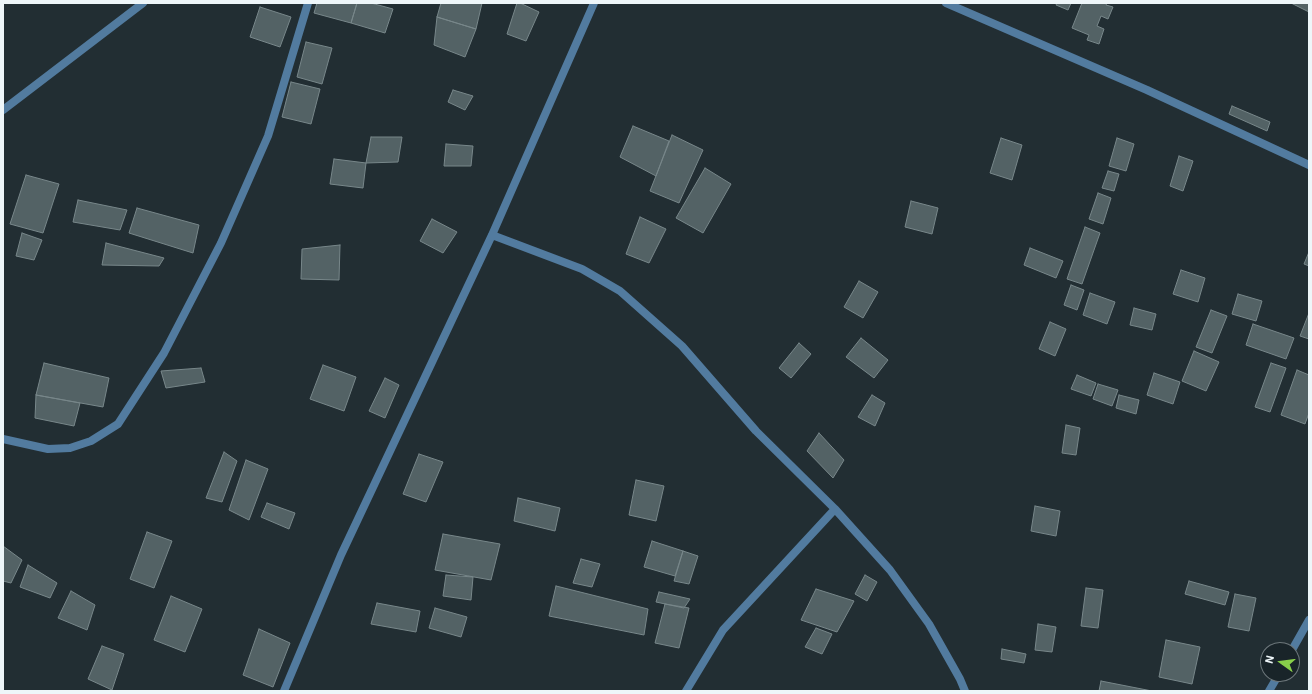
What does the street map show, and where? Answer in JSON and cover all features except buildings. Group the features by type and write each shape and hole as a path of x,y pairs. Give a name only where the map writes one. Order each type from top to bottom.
{"street":[{"path":"3,110 143,3"},
{"path":"3,439 48,449 70,448 91,441 118,424 164,354 221,243 268,136 308,3"},
{"path":"284,691 340,555 492,234 594,3"},
{"path":"946,3 1147,90 1309,165"},
{"path":"492,234 582,269 620,291 682,346 756,432 835,510 890,570 929,624 960,679 965,691"},
{"path":"686,691 723,630 835,510"},
{"path":"1297,642 1309,620"},
{"path":"1269,691 1274,682"}]}
